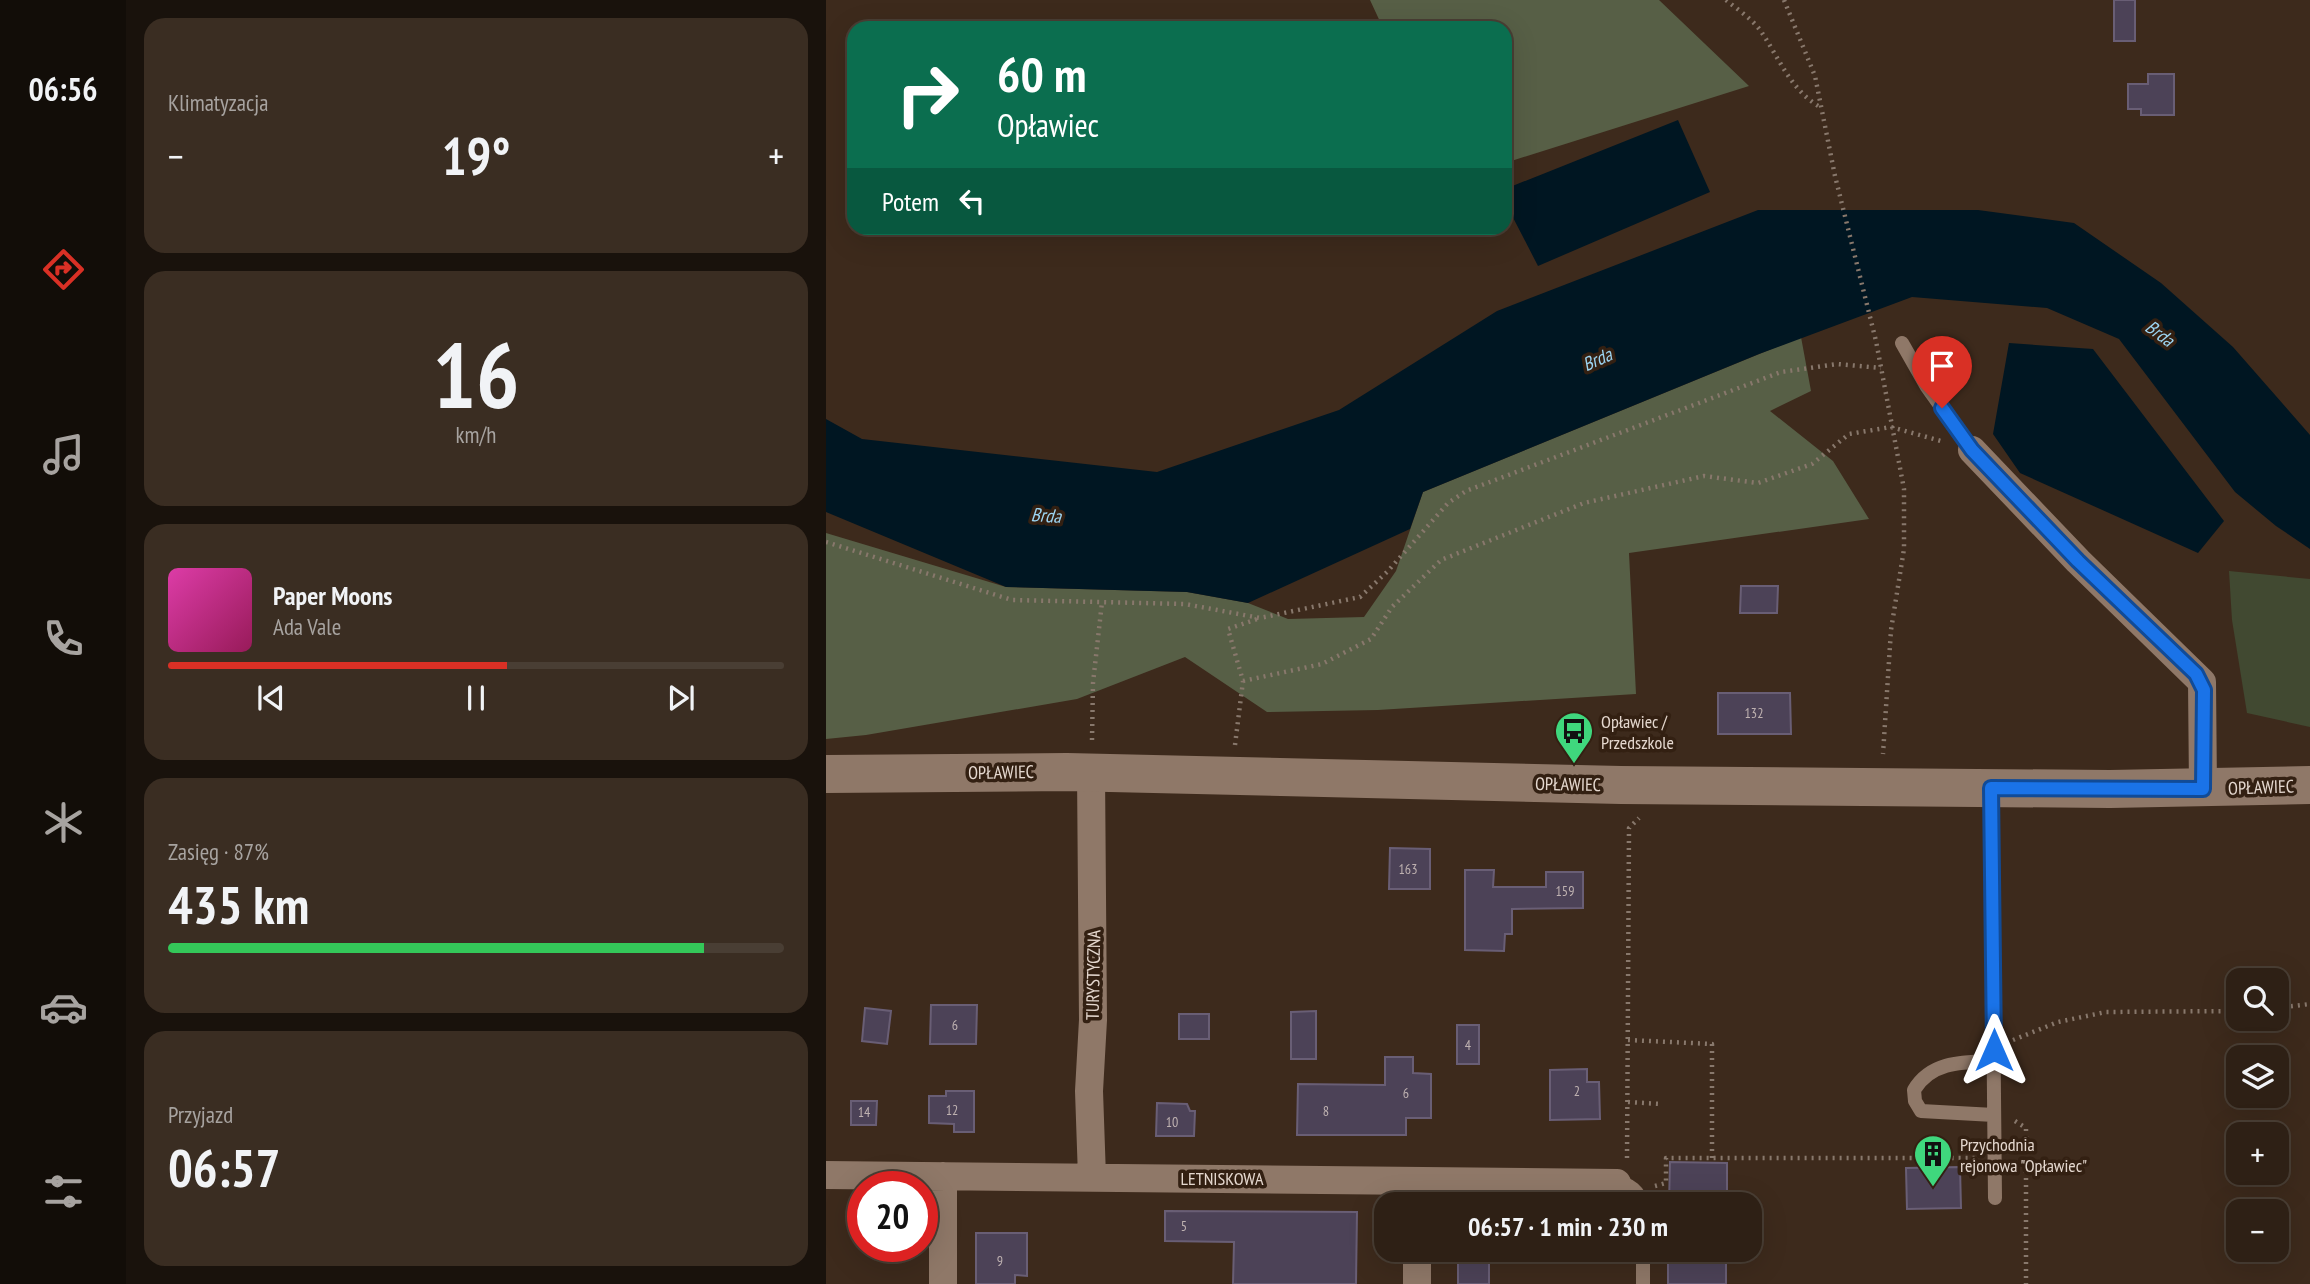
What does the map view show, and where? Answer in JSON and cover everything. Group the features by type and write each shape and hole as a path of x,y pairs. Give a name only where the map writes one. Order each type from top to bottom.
{"street":[{"path":"1972,450 2078,561 2202,682 2203,789"},
{"name":"OPŁAWIEC","path":"826,774 1091,772 1621,785 1991,788 2203,789 2310,785"},
{"name":"TURYSTYCZNA","path":"1091,772 1093,968 1089,1091 1092,1177"},
{"name":"LETNISKOWA","path":"826,1175 1092,1177 1416,1192 1630,1191"},
{"path":"943,1176 943,1284"},
{"path":"1417,1262 1417,1284"}],"lane":[{"path":"1902,343 1927,387 1972,450"},
{"path":"1991,788 1995,1198"},
{"path":"1994,1055 1945,1065 1929,1072 1914,1090 1915,1101 1921,1111 1994,1115"},
{"path":"1643,1262 1643,1284"}],"path":[{"path":"1726,0 1758,27 1807,101 1822,108"},
{"path":"1784,0 1815,76 1835,176 1876,341 1903,489 1904,549 1891,630 1882,755"},
{"path":"1231,776 1244,681 1228,629 1260,618 1360,597 1387,572 1448,503 1466,491 1781,372 1838,364 1881,368"},
{"path":"1244,681 1322,664 1347,652 1371,639 1392,607 1441,560 1584,503 1704,476 1758,483 1812,464 1849,434 1891,427 1972,450"},
{"path":"826,542 1012,600 1185,604 1260,618"},
{"path":"1091,772 1093,682 1102,603"},
{"path":"1642,815 1631,823 1629,828 1626,1170 1630,1191 1666,1182 1666,1158 1995,1158"},
{"path":"2289,1007 2310,1004"},
{"path":"1994,1055 2001,1044 2058,1022 2106,1012 2226,1011"},
{"path":"1628,1040 1712,1045 1712,1158"},
{"path":"1628,1102 1661,1104"},
{"path":"2014,1120 2026,1128 2026,1284"}],"green space":[{"path":"1370,0 1659,0 1749,86 1512,161 1512,21 1380,21"},
{"path":"1801,337 1811,391 1770,411 1833,461 1869,519 1629,553 1636,694 1378,710 1267,712 1185,657 1077,699 866,735 826,739 826,533 1006,587 1187,592 1248,603 1288,619 1364,617 1396,571 1423,492"},
{"path":"2229,571 2310,579 2310,727 2247,713 2232,620"}],"water":[{"path":"1678,120 1710,192 1538,266 1512,216 1512,186"},
{"name":"Brda","path":"1758,210 1978,210 2074,223 2161,283 2233,347 2310,435 2310,549 2276,526 2235,492 2119,339 2047,308 1912,297 1759,354 1423,492 1410,529 1248,603 1187,592 1006,587 826,512 826,419 862,439 1157,472 1339,410 1497,311"},
{"path":"2009,343 2093,349 2224,521 2198,553 2020,473 1993,434"}],"building":[{"path":"2114,0 2135,0 2135,41 2114,41"},
{"path":"2148,74 2174,74 2174,115 2141,115 2141,109 2128,109 2128,84 2148,84"},
{"path":"1741,586 1778,586 1777,613 1740,613"},
{"path":"1718,693 1790,693 1791,734 1718,734"},
{"path":"1390,848 1430,849 1430,889 1389,889"},
{"path":"1465,870 1494,870 1493,887 1546,887 1546,872 1583,872 1583,908 1512,909 1512,934 1505,934 1504,951 1465,950"},
{"path":"931,1005 977,1005 976,1044 930,1044"},
{"path":"865,1008 891,1011 887,1044 862,1041"},
{"path":"1316,1011 1316,1059 1291,1059 1291,1012"},
{"path":"1179,1014 1209,1014 1209,1039 1179,1039"},
{"path":"1457,1025 1479,1025 1479,1064 1457,1064"},
{"path":"1385,1057 1413,1057 1413,1073 1431,1074 1431,1118 1406,1118 1406,1135 1297,1135 1298,1084 1385,1085"},
{"path":"1587,1069 1587,1082 1599,1082 1600,1119 1550,1120 1550,1070"},
{"path":"946,1091 974,1091 974,1132 954,1132 954,1124 929,1123 929,1096 946,1096"},
{"path":"851,1101 877,1101 876,1125 851,1125"},
{"path":"1157,1103 1187,1104 1190,1111 1195,1111 1194,1136 1156,1136"},
{"path":"1670,1162 1727,1163 1727,1192 1669,1192"},
{"name":"Przychodnia rejonowa \"Opławiec\"","path":"1960,1167 1961,1208 1907,1209 1906,1168"},
{"path":"1165,1211 1357,1212 1356,1284 1233,1284 1234,1242 1165,1241"},
{"path":"976,1233 1027,1233 1027,1276 1015,1275 1015,1284 976,1284"},
{"path":"1458,1262 1489,1262 1489,1284 1458,1284"},
{"path":"1668,1262 1726,1262 1726,1284 1668,1284"}],"place":[{"name":"Opławiec / Przedszkole","path":"1574,765"},
{"name":"Przychodnia rejonowa \"Opławiec\"","path":"1933,1188"}],"route":[{"path":"1942,408 1972,450 2078,561 2196,674 2204,690 2203,789 1991,788 1994,1050"}]}
